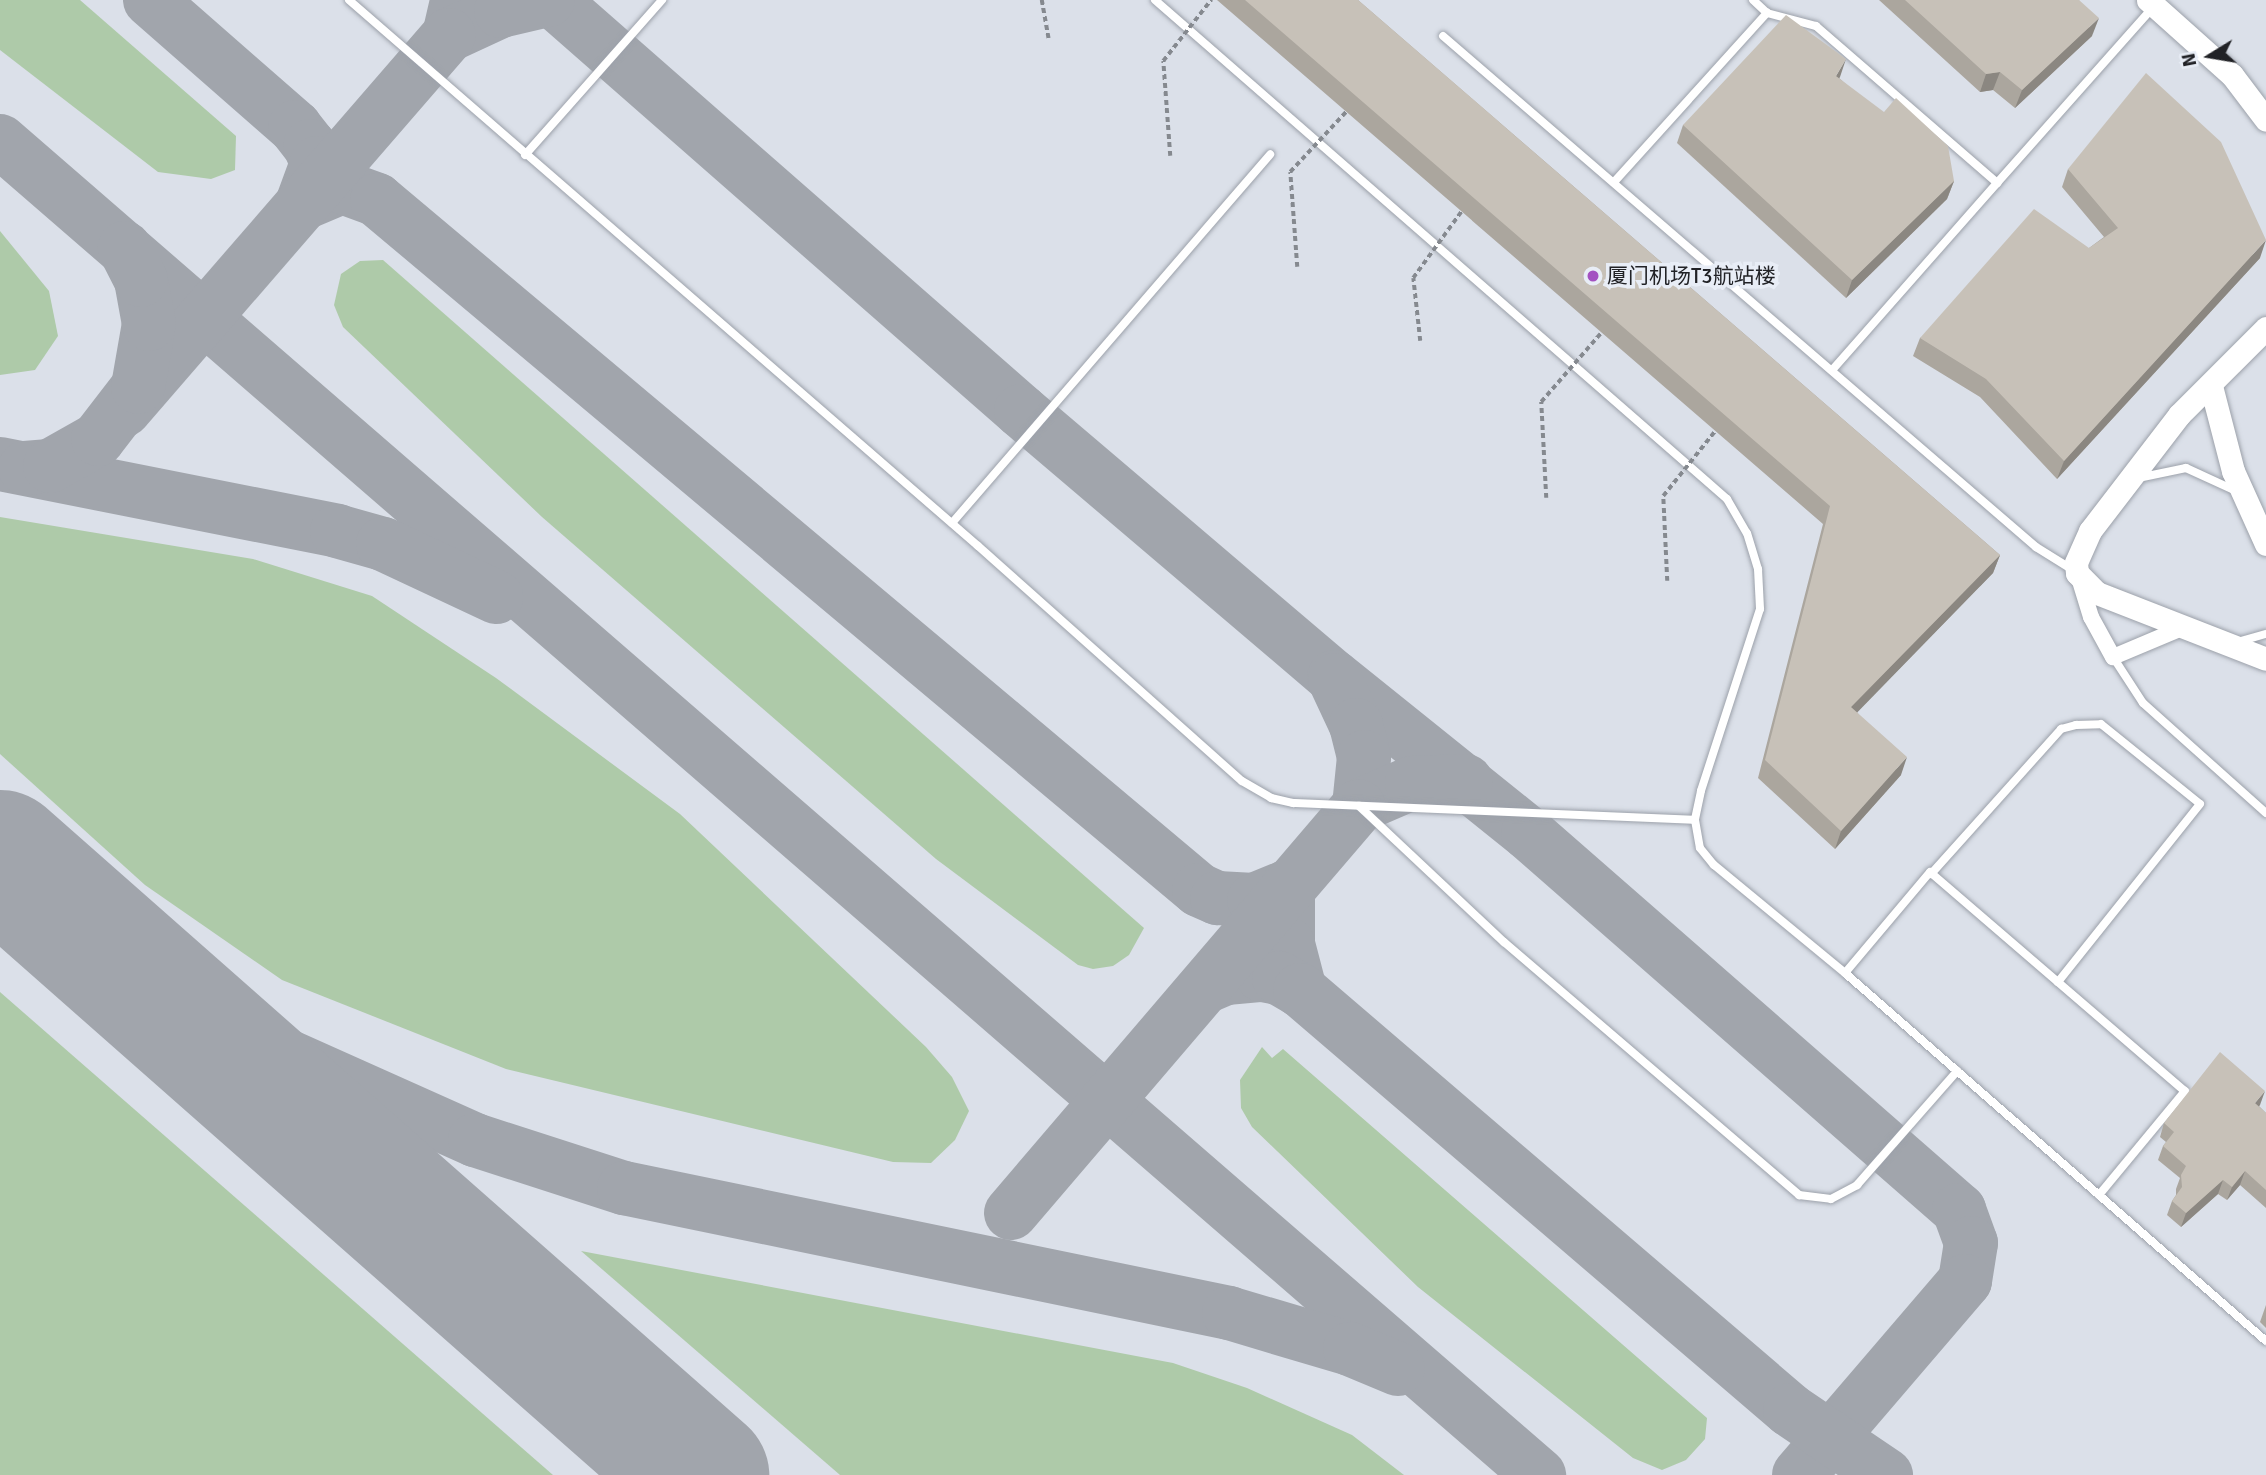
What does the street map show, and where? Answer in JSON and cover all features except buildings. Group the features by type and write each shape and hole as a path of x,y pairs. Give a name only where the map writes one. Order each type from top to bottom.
{"main road":[{"path":"2151,3 2232,75 2266,120"},
{"path":"2266,328 2211,386 2179,415 2124,484 2077,552 2077,573 2097,593 2266,659"},
{"path":"2211,386 2220,431 2266,544"}],"street":[{"path":"2077,573 2091,617 2113,657 2189,629"}],"lane":[{"path":"349,0 952,523 1242,781 1271,797 1293,803 1695,820"},
{"path":"525,155 662,0"},
{"path":"1155,0 1727,499 1747,533 1758,569 1760,609 1695,820 1700,848 1714,865 1845,973 2266,1341"},
{"path":"1753,0 1768,13 1816,26 1997,183"},
{"path":"1834,368 2151,3"},
{"path":"1615,181 1768,13"},
{"path":"1443,36 1834,368 2036,547 2077,573"},
{"path":"952,523 1270,154"},
{"path":"2124,484 2171,468 2186,468 2202,472 2245,497"},
{"path":"2189,629 2236,641 2266,634"},
{"path":"2113,657 2143,703 2266,813"},
{"path":"1845,973 2061,729 2076,725 2101,724 2200,804 2058,982"},
{"path":"1359,806 1503,942 1799,1195 1831,1199 1857,1185 1957,1071"},
{"path":"1931,874 2185,1091 2099,1195"}],"path":[{"path":"1042,0 1049,38"},
{"path":"1170,156 1163,61 1211,0"},
{"path":"1297,267 1290,172 1346,112"},
{"path":"1420,341 1413,278 1461,212"},
{"path":"1546,498 1541,402 1601,333"},
{"path":"1667,581 1663,496 1715,431"}],"green space":[{"path":"0,0 80,0 236,136 235,170 211,179 158,172 0,50"},
{"path":"0,231 49,291 58,336 35,370 0,375"},
{"path":"383,260 1144,928 1129,955 1113,966 1093,969 1078,965 936,859 542,517 343,327 334,305 341,274 360,261"},
{"path":"0,517 253,559 372,596 496,678 680,814 926,1047 952,1077 969,1111 955,1140 931,1163 893,1162 506,1069 282,980 145,885 0,754"},
{"path":"0,992 553,1475 0,1475"},
{"path":"1262,1047 1272,1058 1283,1049 1707,1418 1705,1439 1686,1460 1662,1470 1633,1458 1418,1287 1252,1127 1241,1108 1240,1080"},
{"path":"581,1251 1173,1363 1247,1388 1352,1435 1404,1475 840,1475"}],"taxiway":[{"path":"150,0 295,127 310,146 317,163 302,204"},
{"path":"457,1 449,35 501,11 548,0"},
{"path":"552,0 1021,411 1334,677 1528,833 1959,1210 1971,1243 1965,1281 1799,1475"},
{"path":"124,410 449,35"},
{"path":"0,141 1539,1475"},
{"path":"302,204 342,187 377,200 1199,890 1217,898 1254,900 1288,886 1288,944 1300,990"},
{"path":"25,468 50,466 98,439 138,387 149,324 141,280 125,248"},
{"path":"0,464 337,531 383,544 496,597"},
{"path":"1335,680 1356,725 1364,757 1359,806 1412,783 1466,781"},
{"path":"1011,1213 1359,806"},
{"path":"54,904 173,988 276,1051 475,1140 624,1188 1229,1313 1350,1349 1398,1369"},
{"path":"1205,987 1226,978 1262,975 1279,978 1300,990 1790,1410 1886,1475"}],"runway":[{"path":"0,857 701,1475"}],"place":[{"name":"厦门机场T3航站楼","path":"1593,276"}]}
